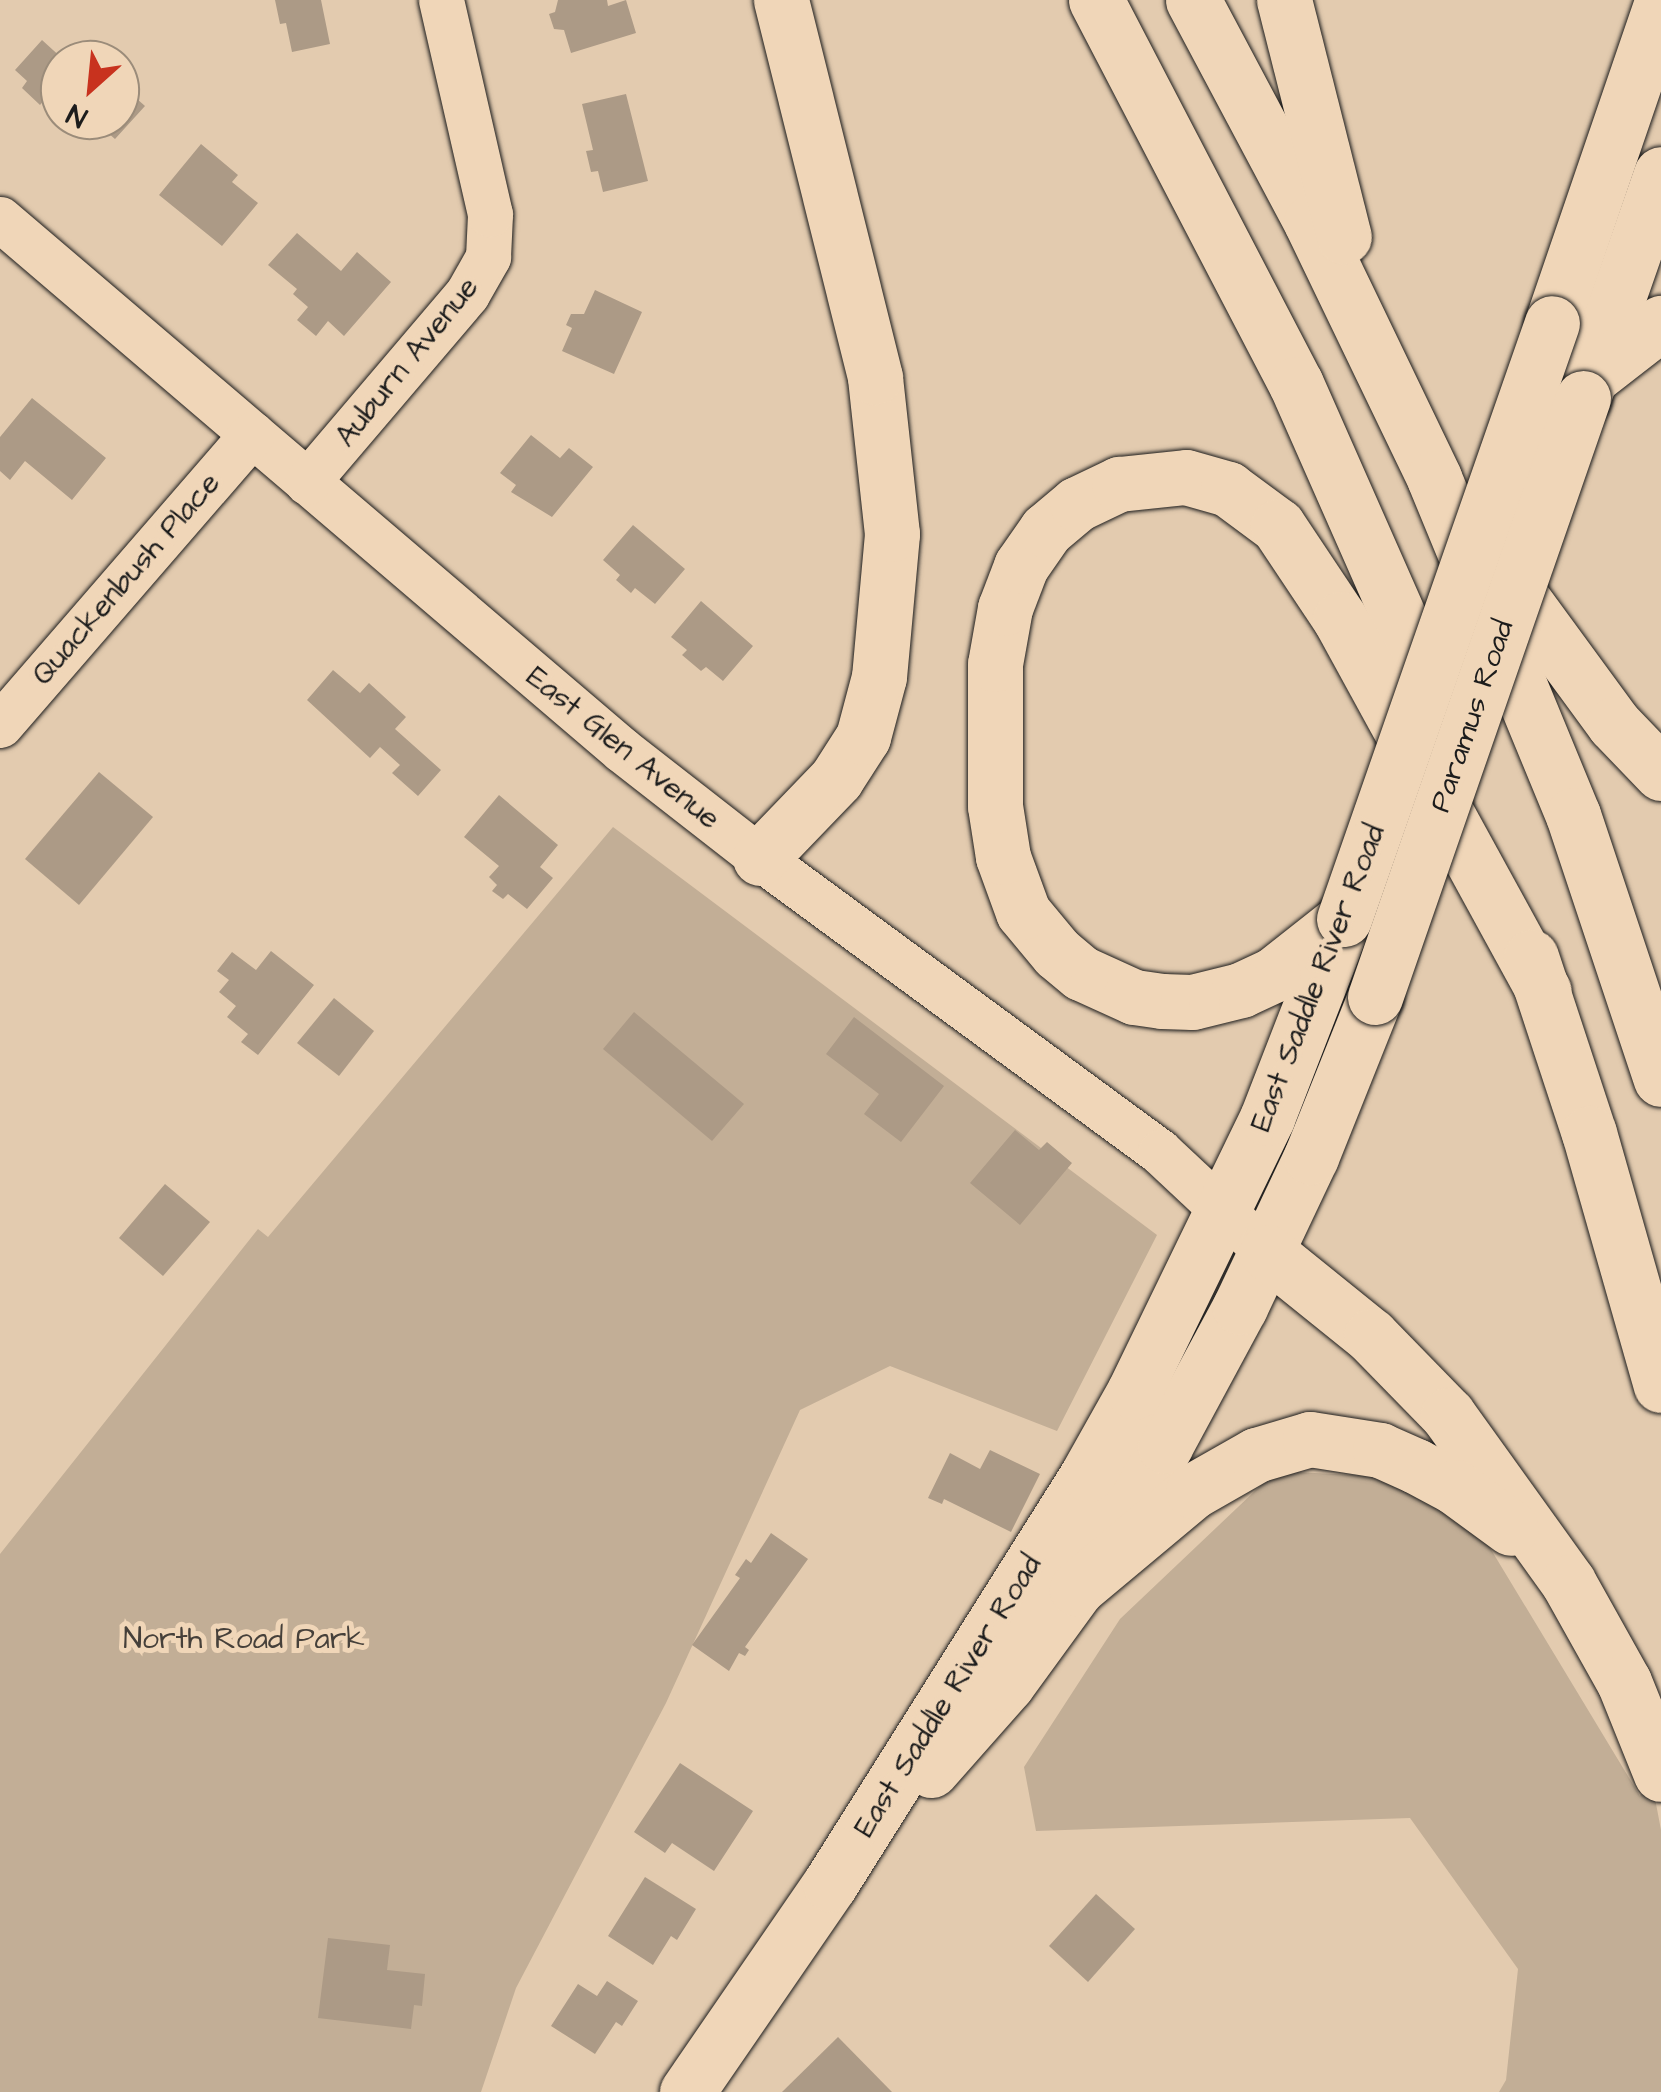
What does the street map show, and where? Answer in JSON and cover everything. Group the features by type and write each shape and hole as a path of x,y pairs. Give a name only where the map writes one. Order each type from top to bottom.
{"main road":[{"path":"760,858 836,778 863,737 879,677 892,534 874,377 782,0"},
{"path":"1096,0 1262,315 1365,534 1448,728 1544,992 1661,1385"},
{"path":"1192,0 1375,351 1434,478 1573,815 1661,1079"},
{"path":"1284,0 1375,351"},
{"name":"East Saddle River Road","path":"687,2092 830,1884 1088,1474 1170,1326 1224,1213 1267,1118 1344,918 1661,5"},
{"name":"Paramus Road","path":"1267,1252 1330,1113 1375,997 1661,174"},
{"path":"1586,388 1661,323"},
{"path":"1344,918 1273,974 1242,990 1192,1002 1134,996 1081,972 1057,953 1023,912 1003,857 995,806 996,664 1005,608 1021,566 1046,530 1077,504 1119,484 1186,477 1228,489 1278,526 1354,644 1544,992"},
{"path":"1434,478 1614,724 1661,773"},
{"path":"1267,1252 1371,1336 1448,1415 1568,1582 1624,1682 1661,1774"},
{"name":"East Saddle River Road","path":"830,1884 1007,1684 1077,1588 1165,1446 1267,1252"},
{"path":"1077,1588 1146,1526 1208,1482 1283,1444 1310,1438 1380,1450 1442,1480 1497,1515 1568,1582"}],"street":[{"name":"Auburn Avenue","path":"307,482 467,294 488,257 490,214 441,0"},
{"name":"East Glen Avenue","path":"0,218 554,694 760,858 1160,1152 1267,1252"},
{"name":"Quackenbush Place","path":"0,724 252,434"}],"green space":[{"name":"North Road Park","path":"613,827 1157,1235 1057,1431 890,1366 800,1410 666,1703 516,1988 481,2092 0,2092 0,1554 258,1229 268,1237"},
{"path":"1276,1471 1449,1480 1640,1796 1650,1772 1661,1830 1661,2092 1499,2092 1506,2080 1518,1969 1410,1818 1036,1831 1024,1767 1120,1619"}],"building":[{"path":"275,0 321,0 330,44 292,52 286,23 280,24"},
{"path":"558,0 607,0 608,6 626,0 636,33 571,53 564,30 554,29 549,14 555,12"},
{"path":"40,42 40,105 22,88 27,81 15,70"},
{"path":"626,94 648,181 603,192 598,171 591,172 586,151 593,150 582,104"},
{"path":"201,144 238,175 232,182 258,203 222,246 159,195"},
{"path":"297,233 341,271 357,252 391,282 344,336 328,321 316,336 297,320 308,307 293,294 297,289 268,265"},
{"path":"595,290 642,312 614,374 562,351 572,328 566,325 571,314 584,314"},
{"path":"32,398 106,458 72,500 25,461 10,480 0,471 0,437"},
{"path":"531,435 560,458 569,448 593,467 552,517 511,492 516,485 500,473"},
{"path":"633,525 685,569 655,604 635,588 631,593 616,580 620,575 603,560"},
{"path":"701,601 753,646 723,681 706,667 701,671 682,655 687,650 671,637"},
{"path":"333,670 360,693 369,683 406,717 395,729 441,770 418,796 392,773 400,765 380,747 370,758 307,700"},
{"path":"99,772 153,817 79,905 25,859"},
{"path":"499,795 558,845 540,867 553,878 527,909 508,894 503,899 492,891 497,885 489,877 499,866 464,837"},
{"path":"271,951 314,985 258,1055 241,1042 248,1034 227,1017 236,1006 219,992 229,980 217,971 232,952 256,970"},
{"path":"334,998 374,1031 339,1076 297,1043"},
{"path":"634,1012 744,1104 712,1141 603,1049"},
{"path":"854,1017 944,1086 901,1142 864,1114 879,1094 826,1054"},
{"path":"1015,1130 1039,1150 1047,1142 1072,1163 1020,1225 970,1183"},
{"path":"165,1184 210,1222 163,1276 119,1238"},
{"path":"990,1450 1040,1474 1011,1532 944,1499 942,1504 928,1498 950,1453 980,1469"},
{"path":"771,1533 808,1559 745,1647 749,1650 745,1656 739,1653 729,1671 692,1645 740,1578 735,1575 746,1559 751,1563"},
{"path":"680,1763 753,1811 714,1871 672,1843 665,1853 634,1832"},
{"path":"645,1877 696,1909 677,1940 671,1936 653,1965 608,1936"},
{"path":"1096,1894 1135,1929 1088,1982 1049,1946"},
{"path":"328,1938 390,1945 387,1970 425,1974 422,2006 414,2005 411,2029 318,2018"},
{"path":"607,1981 638,2001 622,2026 616,2022 595,2054 551,2026 578,1984 597,1996"},
{"path":"838,2037 892,2092 782,2092"}]}
